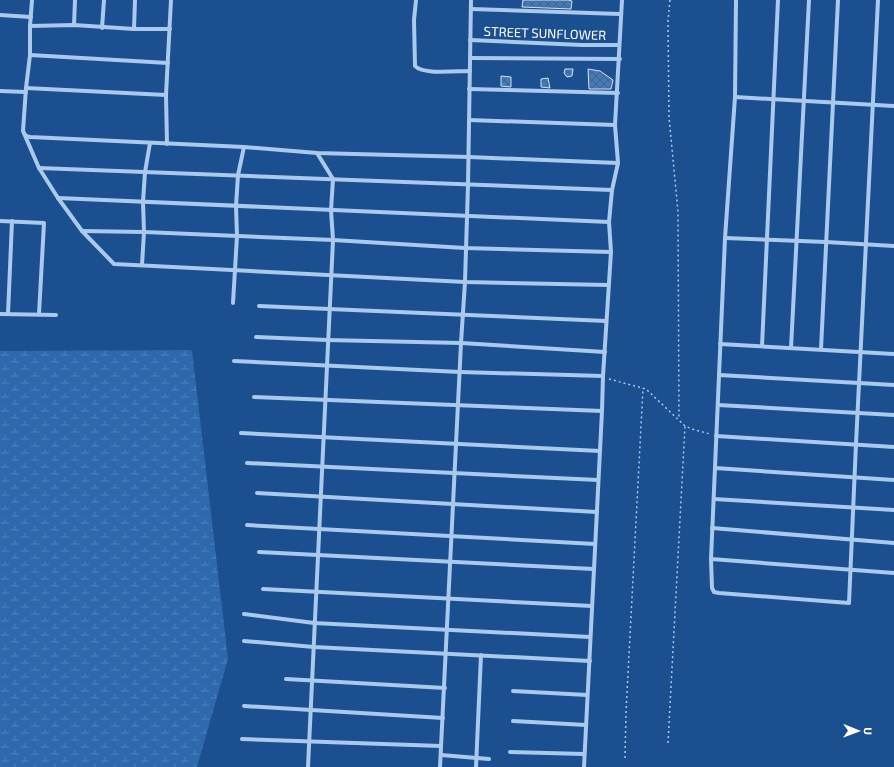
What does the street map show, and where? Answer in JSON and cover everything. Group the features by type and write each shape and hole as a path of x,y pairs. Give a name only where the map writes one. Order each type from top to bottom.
{"street":[{"path":"32,0 30,55 23,131 39,168 58,198 82,231 114,264 465,282 608,285"},
{"path":"74,25 75,0"},
{"path":"102,28 104,0"},
{"path":"134,29 135,0"},
{"path":"167,144 166,95 171,0"},
{"path":"416,0 414,20 415,66 421,70 431,71 470,71"},
{"path":"440,767 465,282 469,157 471,0"},
{"path":"584,767 603,376 611,252 609,222 612,190 618,163 615,125 620,59 620,14 622,0"},
{"path":"736,0 735,97 724,238 712,528 712,590 719,593 849,603 878,0"},
{"path":"762,346 778,0"},
{"path":"791,348 809,0"},
{"path":"821,349 838,0"},
{"path":"471,8 620,14"},
{"path":"0,15 31,17"},
{"path":"30,26 74,25 102,28 170,29"},
{"name":"STREET SUNFLOWER","path":"470,40 582,45 619,45"},
{"path":"30,55 168,63"},
{"path":"470,58 620,59"},
{"path":"469,89 618,93"},
{"path":"0,92 26,90 166,95"},
{"path":"735,97 894,106"},
{"path":"469,120 615,125"},
{"path":"23,131 26,136 30,137 244,147 317,153 618,163"},
{"path":"142,265 144,232 143,202 145,172 150,143"},
{"path":"233,303 237,236 236,206 238,175 244,147"},
{"path":"308,767 328,309 333,240 331,210 334,179 317,153"},
{"path":"39,168 334,179 468,186 612,190"},
{"path":"58,198 609,222"},
{"path":"0,221 44,223 39,314"},
{"path":"8,314 12,221"},
{"path":"82,231 144,232 333,240 465,248 611,252"},
{"path":"724,238 894,246"},
{"path":"259,306 606,321"},
{"path":"0,314 56,314"},
{"path":"256,337 461,343 605,352"},
{"path":"720,344 894,354"},
{"path":"234,361 460,372 603,376"},
{"path":"719,375 894,385"},
{"path":"254,397 602,411"},
{"path":"718,405 894,415"},
{"path":"241,433 600,451"},
{"path":"716,436 894,447"},
{"path":"247,463 598,480"},
{"path":"715,468 894,480"},
{"path":"257,493 597,512"},
{"path":"714,499 894,510"},
{"path":"247,525 595,544"},
{"path":"712,528 894,543"},
{"path":"259,552 594,569"},
{"path":"711,559 894,573"},
{"path":"263,589 592,606"},
{"path":"244,614 314,622 590,637"},
{"path":"244,641 314,647 590,661"},
{"path":"476,767 482,656"},
{"path":"286,679 445,688"},
{"path":"513,691 587,695"},
{"path":"244,706 443,718"},
{"path":"513,721 586,725"},
{"path":"242,739 441,746"},
{"path":"510,752 584,754"},
{"path":"441,755 489,759"}],"path":[{"path":"670,0 668,21 669,117 678,212 679,420"},
{"path":"603,376 619,383 646,389 685,426 716,436"},
{"path":"625,758 626,712 643,388"},
{"path":"668,743 685,426"}],"green space":[{"path":"192,350 228,659 197,767 0,767 0,351"}],"building":[{"path":"523,0 572,1 571,9 522,7"},
{"path":"565,69 573,69 572,76 567,77 564,73"},
{"path":"588,69 600,71 613,80 611,89 589,89"},
{"path":"501,76 511,77 511,87 501,86"},
{"path":"548,78 550,88 541,87 541,79"}]}
